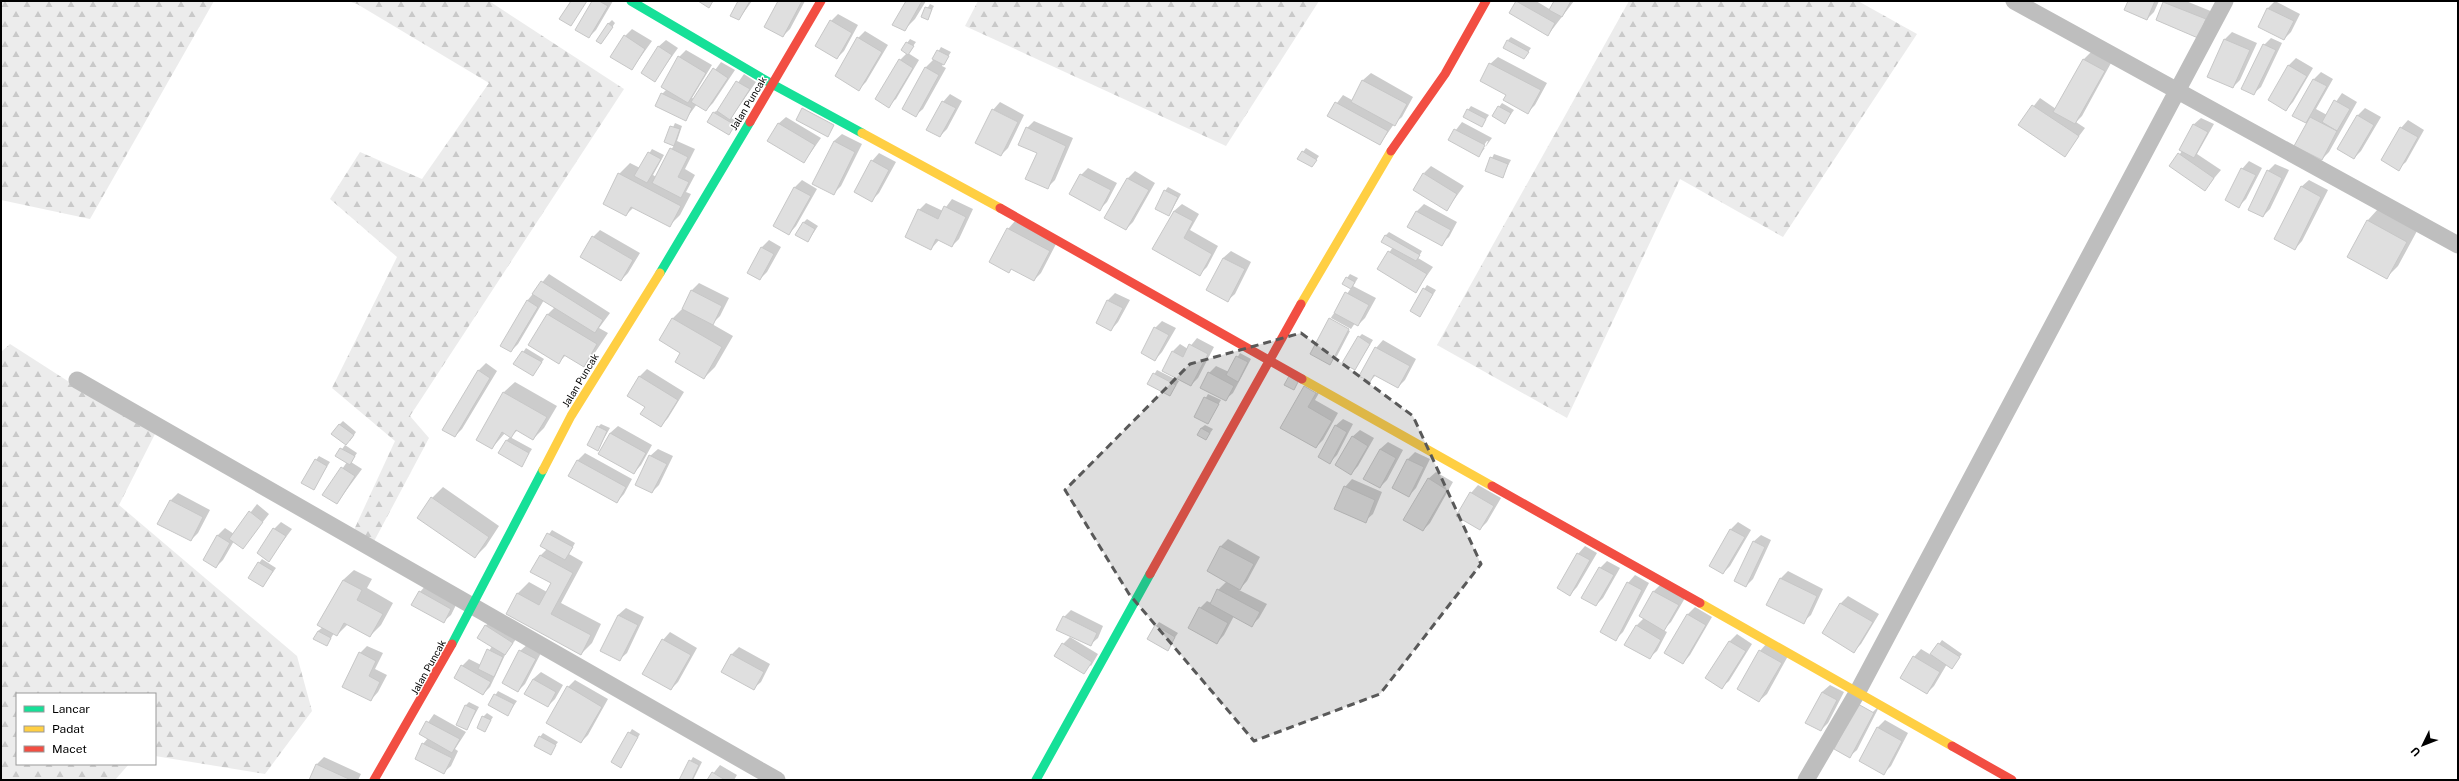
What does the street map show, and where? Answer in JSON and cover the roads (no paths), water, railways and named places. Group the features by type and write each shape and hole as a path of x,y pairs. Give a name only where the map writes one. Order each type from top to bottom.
{"street":[{"path":"631,1 772,84 1017,217 1268,361 2012,780"},
{"name":"Jalan Puncak","path":"374,780 437,674 571,416 678,244 821,1"},
{"path":"1036,780 1268,361 1386,156 1445,74 1486,1"},
{"path":"2014,1 2458,245"},
{"path":"1806,780 1857,693 2225,1"},
{"path":"77,380 474,605 777,780"}]}
